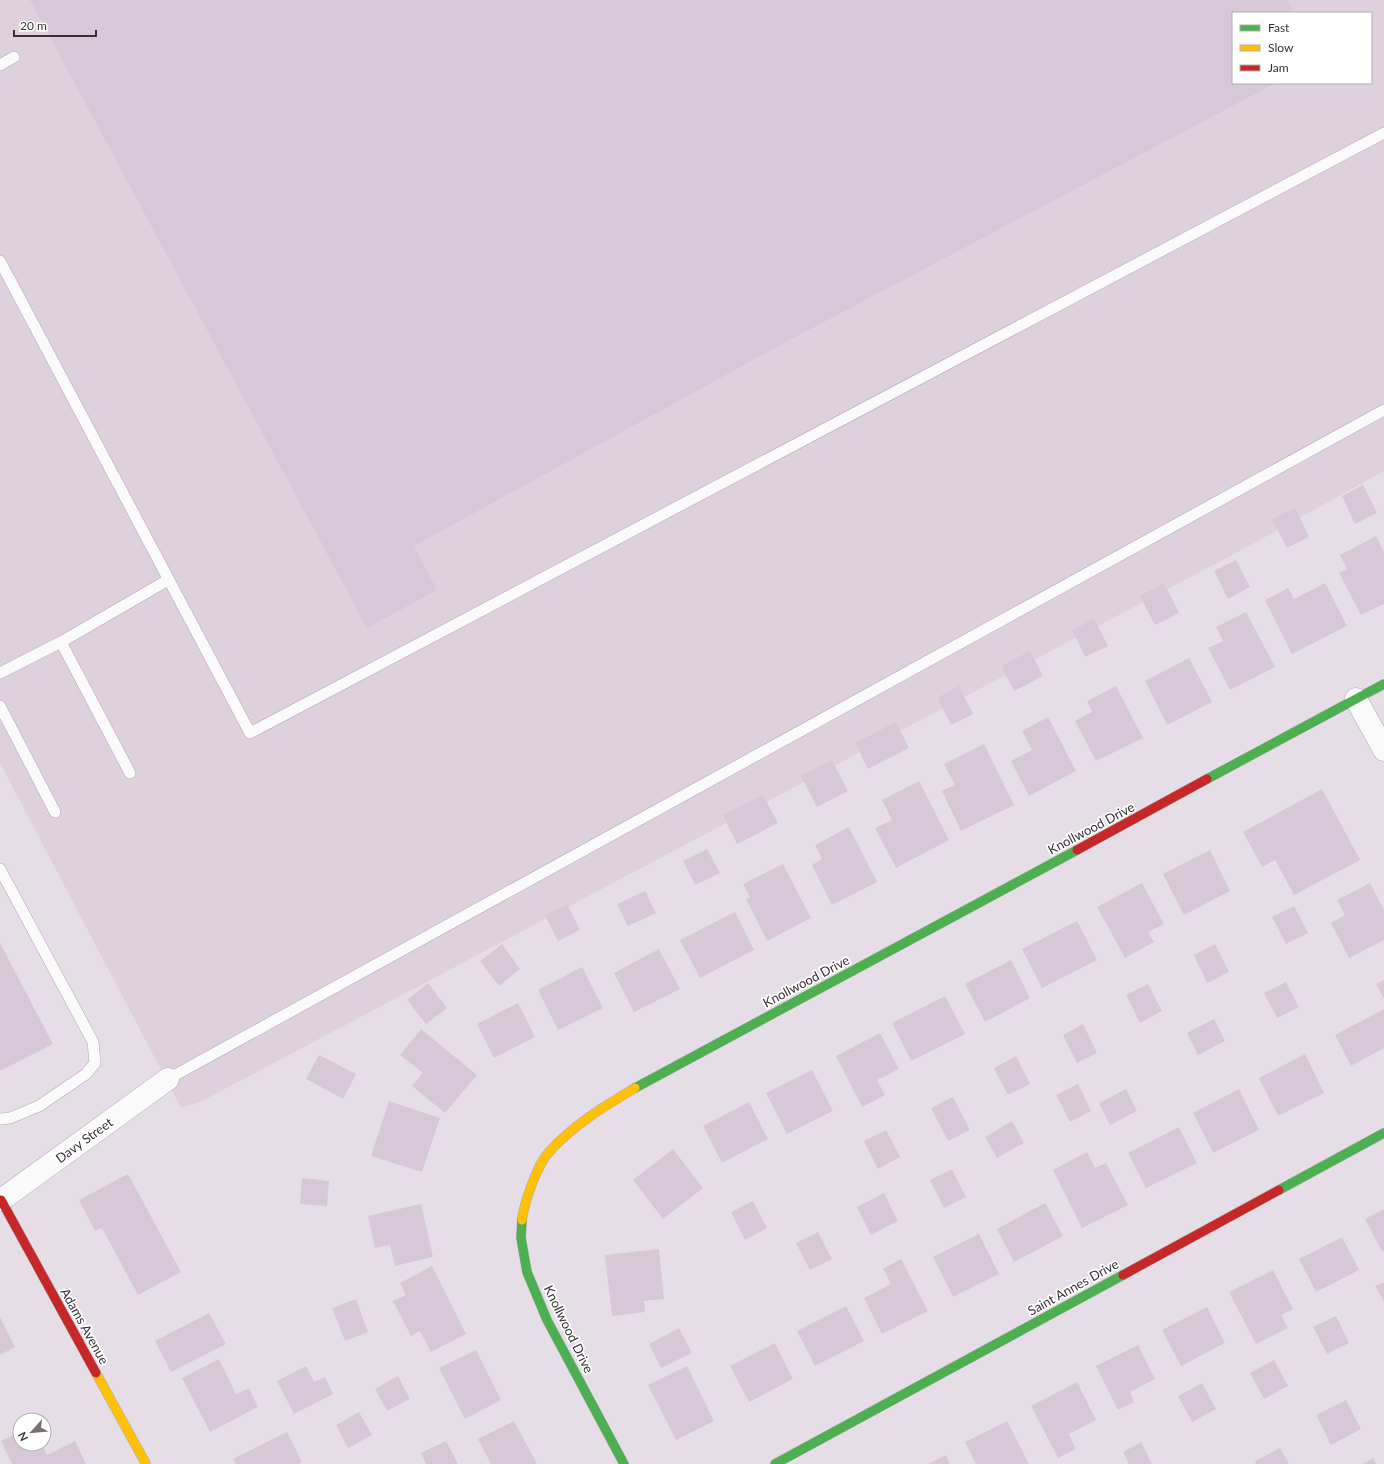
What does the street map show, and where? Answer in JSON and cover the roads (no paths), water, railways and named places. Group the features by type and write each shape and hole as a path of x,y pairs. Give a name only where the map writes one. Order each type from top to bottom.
{"street":[{"name":"Knollwood Drive","path":"624,1464 547,1320 527,1272 521,1238 523,1210 533,1181 548,1153 580,1123 634,1089 1384,684"},
{"path":"1356,699 1384,750"},
{"name":"Davy Street","path":"1,1201 168,1079"},
{"name":"Saint Annes Drive","path":"775,1464 1384,1133"},
{"name":"Adams Avenue","path":"1,1201 146,1464"}],"lane":[{"path":"0,66 14,57"},
{"path":"0,261 250,733 1384,133"},
{"path":"168,1079 1384,410"},
{"path":"0,673 61,642 168,580"},
{"path":"61,642 130,773"},
{"path":"0,706 55,812"},
{"path":"0,869 93,1042 95,1063 86,1074 39,1106 10,1118 0,1119"}]}
